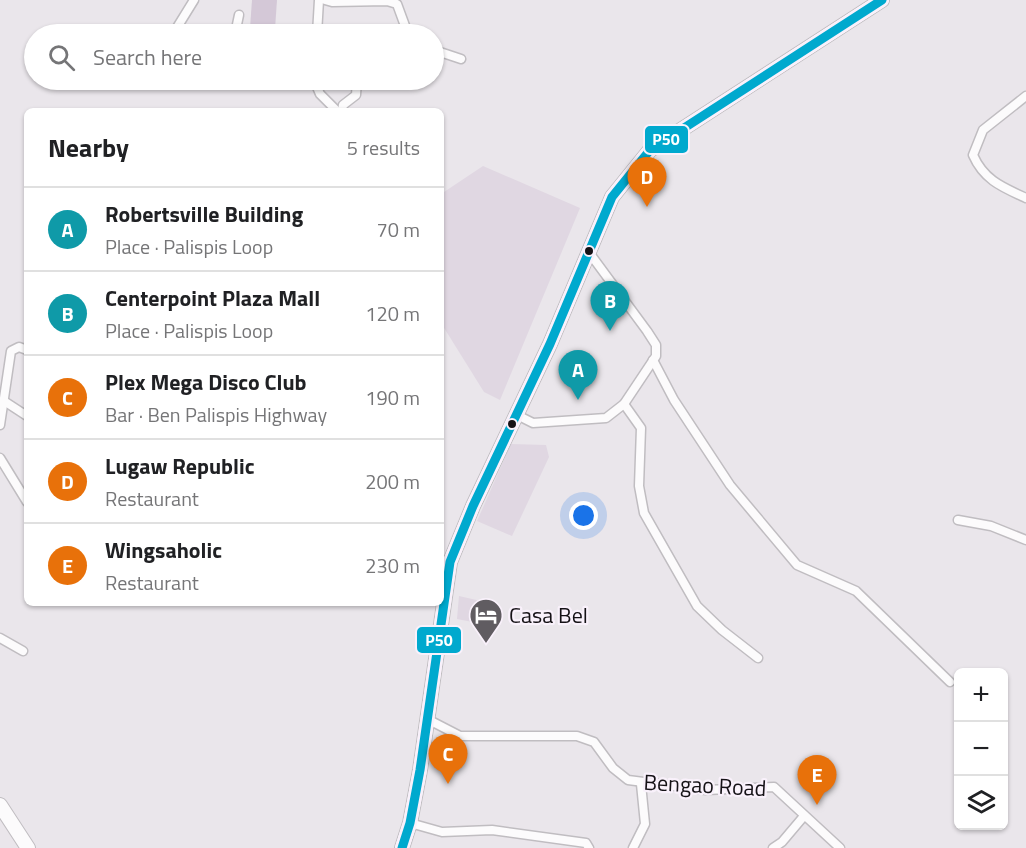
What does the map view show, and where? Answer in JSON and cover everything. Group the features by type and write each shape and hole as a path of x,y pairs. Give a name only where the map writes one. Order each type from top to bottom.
{"main road":[{"path":"444,592 456,546 550,344 612,197 650,150 882,0"},
{"path":"402,848 410,823 429,720 442,606"},
{"path":"0,806 28,848"}],"street":[{"path":"181,24 194,0"},
{"path":"318,24 319,0"},
{"path":"325,0 332,2 387,1 397,4 404,24"},
{"path":"237,24 238,15"},
{"path":"444,53 461,59"},
{"path":"318,90 334,108"},
{"path":"343,108 356,95 356,90"},
{"path":"1026,96 983,130 974,147 973,155 980,170 993,182 1026,198"},
{"path":"517,415 533,423 606,418 624,404 653,360 656,345 624,297 588,251"},
{"path":"0,425 11,351 19,346 24,348"},
{"path":"653,360 674,400 730,485 797,565 856,591 950,682"},
{"path":"4,401 24,414"},
{"path":"624,404 641,428 638,476 644,513 698,606 722,630 758,658"},
{"path":"0,458 24,496"},
{"path":"958,520 991,526 1026,540"},
{"path":"0,638 23,651"},
{"name":"Bengao Road","path":"429,720 460,736 577,736 594,742 620,775 641,783 680,784 706,790 774,787 840,848"},
{"path":"633,848 645,824 641,783"},
{"path":"773,848 782,842 804,816"},
{"path":"410,823 442,832 492,830 517,832 586,843 589,848"}],"shaded area":[{"path":"252,0 277,0 275,24 250,24"},
{"path":"483,166 580,208 500,400 484,392 444,328 444,192"},
{"path":"511,444 546,445 549,457 512,536 477,521"},
{"path":"459,596 494,604 493,626 457,619"}],"transit line":[{"name":"P50","path":"444,604 450,562 473,506 550,344 612,197 650,150 882,0"},
{"name":"P50","path":"402,848 410,823 420,770 444,606"}],"place":[{"name":"Lugaw Republic","path":"647,207"},
{"name":"Centerpoint Plaza Mall","path":"610,331"},
{"name":"Robertsville Building","path":"578,400"},
{"name":"Casa Bel","path":"486,644"},
{"name":"Plex Mega Disco Club","path":"448,784"},
{"name":"Wingsaholic","path":"817,805"}]}
